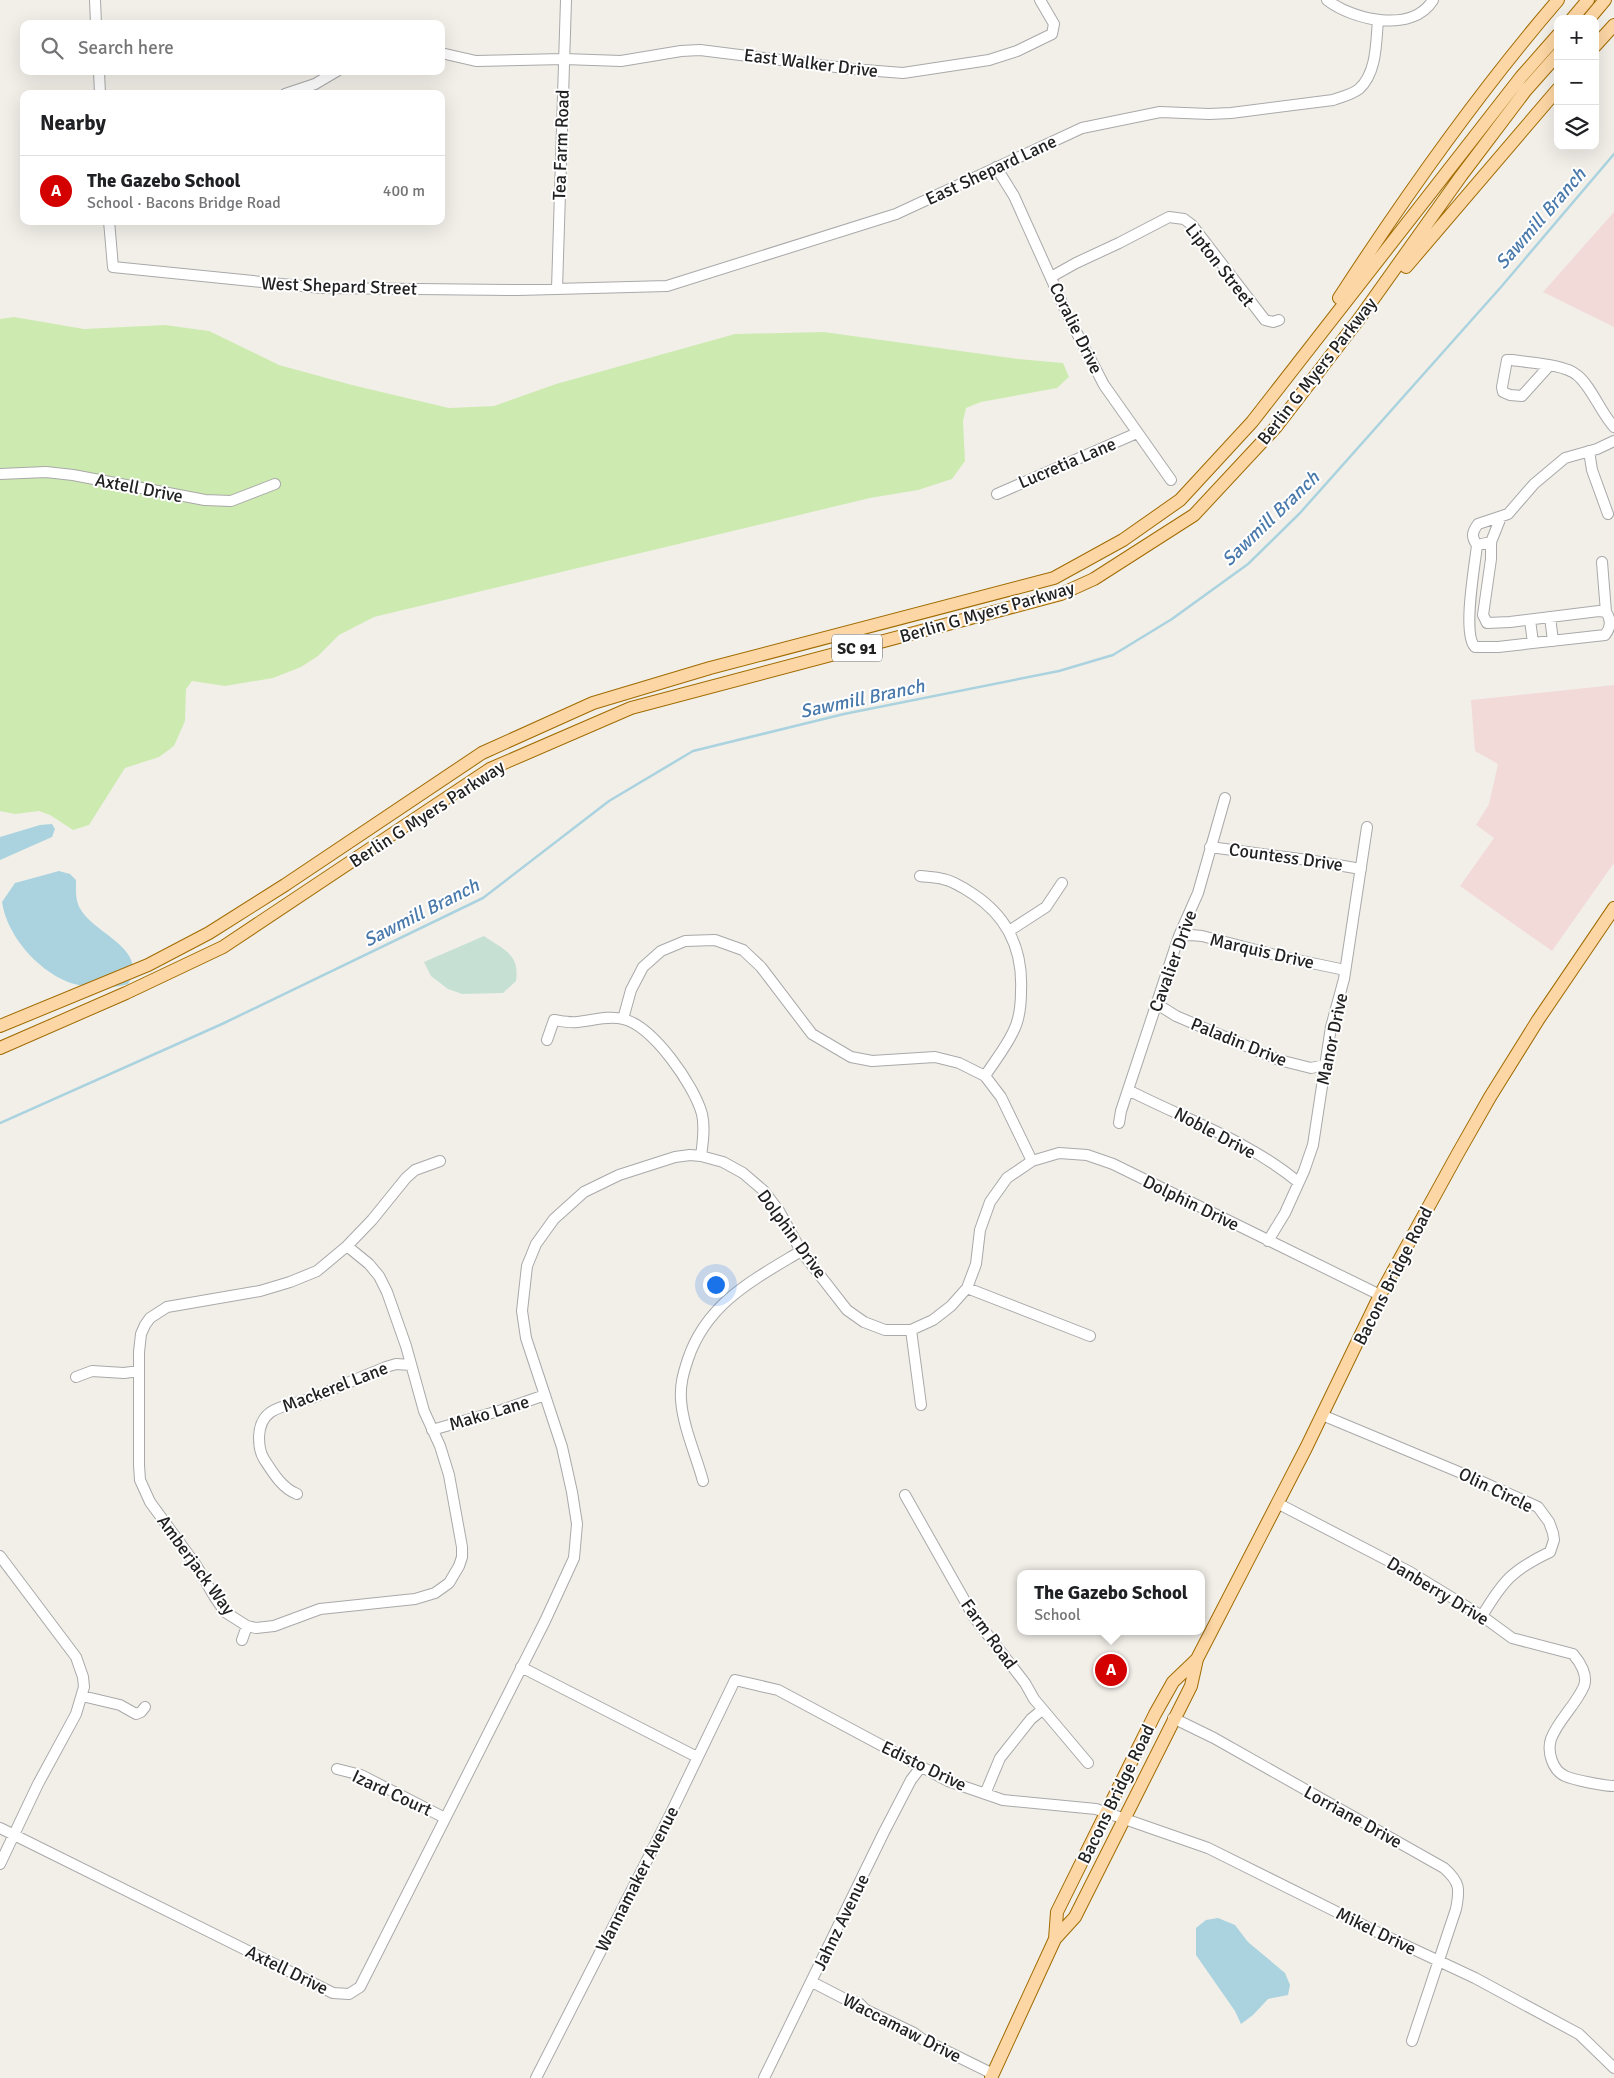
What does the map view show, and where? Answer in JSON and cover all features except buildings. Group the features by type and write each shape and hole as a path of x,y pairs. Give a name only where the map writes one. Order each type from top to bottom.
{"main road":[{"path":"1294,368 1382,232 1494,78 1558,0"},
{"path":"1575,15 1588,0"},
{"path":"1593,15 1606,0"},
{"path":"1599,41 1614,24"},
{"name":"Berlin G Myers Parkway","path":"0,1026 148,965 210,933 482,753 592,703 710,668 1054,578 1123,540 1180,500 1252,422 1521,77 1554,40"},
{"name":"Berlin G Myers Parkway","path":"0,1048 126,994 223,947 490,769 632,708 1060,594 1094,579 1194,515 1276,427 1360,319 1467,168 1526,90 1554,58"},
{"path":"1360,319 1470,194 1554,94"},
{"path":"1054,578 1060,594"},
{"name":"Bacons Bridge Road","path":"992,2076 1055,1939 1075,1917 1173,1718 1191,1686 1197,1658 1322,1415 1380,1295 1490,1097 1562,983 1614,908"},
{"name":"Bacons Bridge Road","path":"1055,1939 1057,1912 1106,1812 1173,1682 1197,1658"}],"street":[{"path":"95,0 96,20"},
{"name":"Tea Farm Road","path":"557,289 566,0"},
{"name":"East Walker Drive","path":"445,54 476,61 564,59 621,61 700,50 852,69 903,73 990,60 1017,51 1052,34 1054,24 1052,18 1040,0"},
{"path":"1327,0 1343,11 1378,20 1411,17 1425,10 1433,0"},
{"name":"East Shepard Lane","path":"557,289 667,286 896,214 1082,128 1160,112 1231,113 1318,102 1347,95 1358,89 1371,70 1378,20"},
{"path":"98,75 100,90"},
{"path":"297,90 315,84 330,75"},
{"name":"Coralie Drive","path":"996,167 1014,196 1079,339 1104,385 1171,480"},
{"name":"Lipton Street","path":"1051,277 1076,262 1119,243 1169,217 1184,219 1192,225 1264,320 1273,322 1279,320"},
{"name":"West Shepard Street","path":"109,225 112,267 322,288 557,289"},
{"path":"1549,366 1522,396 1503,392 1502,387 1507,360 1549,366 1565,369 1578,375 1614,427"},
{"name":"Lucretia Lane","path":"997,494 1137,433"},
{"path":"1602,562 1606,612 1609,616 1610,625 1605,635 1478,648 1472,644 1470,609 1477,545 1473,539 1473,533 1478,524 1489,519 1501,517 1512,509 1534,484 1566,458 1614,441"},
{"path":"1589,450 1592,470 1608,514"},
{"name":"Axtell Drive","path":"0,474 46,472 73,475 205,500 231,501 275,484"},
{"path":"1501,517 1491,542 1491,559 1483,615 1484,620 1491,624 1599,611 1606,612"},
{"path":"1477,545 1491,542"},
{"path":"1550,617 1553,641"},
{"path":"1530,620 1533,643"},
{"name":"Cavalier Drive","path":"1119,1123 1128,1090 1179,936 1198,893 1225,798"},
{"name":"Manor Drive","path":"1268,1241 1285,1213 1304,1171 1313,1145 1331,1027 1345,970 1367,827"},
{"name":"Countess Drive","path":"1210,847 1361,869"},
{"path":"920,876 944,879 965,888 990,906 1000,916 1010,931 1022,979 1021,1008 1014,1031 984,1076"},
{"path":"1010,931 1046,907 1062,883"},
{"name":"Marquis Drive","path":"1179,936 1202,936 1345,970"},
{"path":"623,1019 631,990 643,968 661,952 685,941 716,940 743,950 761,967 812,1034 851,1058 872,1061 935,1058 958,1063 984,1076 1001,1097 1032,1161"},
{"name":"Paladin Drive","path":"1157,1004 1176,1016 1279,1060 1311,1068 1325,1065"},
{"path":"547,1040 554,1020 575,1023 596,1019 623,1019 644,1030 659,1044 694,1092 702,1115 703,1140 701,1156"},
{"name":"Noble Drive","path":"1128,1090 1242,1146 1276,1166 1298,1182"},
{"name":"Dolphin Drive","path":"521,1667 570,1570 576,1547 577,1524 562,1447 526,1338 522,1311 527,1266 540,1237 554,1219 579,1196 619,1175 675,1157 701,1156 723,1162 736,1169 764,1191 779,1211 801,1251 847,1310 864,1322 886,1330 911,1330 933,1320 952,1306 967,1288 976,1264 980,1230 990,1202 1007,1178 1032,1161 1059,1153 1087,1155 1113,1164 1380,1295"},
{"path":"347,1246 372,1220 406,1178 415,1170 440,1162"},
{"name":"Amberjack Way","path":"347,1246 364,1259 379,1276 387,1292 424,1411 440,1446 449,1475 460,1527 462,1557 449,1583 434,1593 414,1599 320,1609 274,1626 256,1628 247,1626 225,1612 196,1565 150,1502 140,1480 138,1465 141,1334 150,1318 167,1307 219,1299 290,1282 317,1271 347,1246"},
{"path":"703,1481 681,1402 680,1382 692,1348 707,1321 724,1303 751,1282 801,1251"},
{"path":"967,1288 1090,1336"},
{"path":"911,1330 921,1405"},
{"name":"Mackerel Lane","path":"297,1494 287,1490 272,1471 260,1451 260,1427 268,1414 281,1406 311,1398 386,1367 396,1364 411,1365"},
{"path":"76,1377 92,1371 124,1373 140,1371"},
{"name":"Mako Lane","path":"432,1430 502,1410 545,1395"},
{"name":"Olin Circle","path":"1322,1415 1538,1507 1549,1522 1554,1540 1550,1552 1518,1569 1500,1586 1482,1616"},
{"name":"Farm Road","path":"905,1495 974,1617 1025,1683 1042,1710 1088,1763"},
{"name":"Danberry Drive","path":"1277,1503 1320,1527 1384,1557 1482,1616 1512,1638 1573,1654 1584,1673 1584,1685 1551,1740 1550,1757 1556,1768 1564,1776 1614,1786"},
{"path":"0,1556 76,1657 83,1677 84,1687 76,1714 38,1784 0,1864"},
{"path":"242,1640 247,1626"},
{"path":"521,1667 697,1757"},
{"name":"Axtell Drive","path":"0,1828 333,1993 342,1995 354,1992 360,1987 369,1972 521,1667"},
{"name":"Edisto Drive","path":"735,1680 778,1690 948,1781 1003,1800 1051,1804 1106,1812 1124,1818"},
{"name":"Wannamaker Avenue","path":"536,2078 735,1680"},
{"path":"82,1696 120,1705 136,1714 141,1712 144,1707"},
{"path":"985,1794 1000,1758 1031,1719 1042,1710"},
{"name":"Lorriane Drive","path":"1173,1718 1214,1738 1444,1868 1458,1884 1456,1909 1412,2041"},
{"name":"Jahnz Avenue","path":"764,2078 884,1832 911,1780 921,1767"},
{"name":"Izard Court","path":"337,1769 361,1775 446,1818"},
{"name":"Mikel Drive","path":"1124,1818 1208,1848 1475,1978 1579,2034 1614,2068"},
{"name":"Waccamaw Drive","path":"812,1982 843,1998 860,2004 866,2010 884,2020 914,2033 992,2076"}],"shaded area":[{"path":"1614,212 1614,327 1543,292"},
{"path":"1614,685 1614,863 1552,951 1460,886 1494,838 1476,825 1489,804 1498,764 1475,751 1471,700"}],"green space":[{"path":"14,317 84,329 165,325 209,331 279,365 449,408 494,406 556,384 735,334 824,332 1018,359 1063,363 1069,377 1057,388 981,402 966,408 963,421 965,461 952,479 918,490 870,498 374,617 339,635 318,656 301,667 273,678 225,686 192,681 186,689 185,721 174,746 159,757 125,768 89,825 73,830 50,815 39,811 15,814 0,811 0,319"},
{"path":"484,936 504,949 516,965 516,981 503,993 462,994 448,989 431,976 424,962"}],"water":[{"path":"52,824 55,829 52,837 0,860 0,837 40,825"},
{"path":"59,871 70,874 76,880 76,895 81,910 118,943 132,961 133,972 128,984 114,987 98,987 82,986 68,982 45,969 34,960 10,927 2,902 15,883"},
{"path":"1218,1918 1235,1925 1248,1942 1285,1973 1290,1985 1288,1995 1268,1999 1253,2015 1241,2024 1235,2011 1196,1955 1196,1928 1206,1920"}],"waterway":[{"name":"Sawmill Branch","path":"0,1123 222,1024 483,898 609,801 693,751 844,714 1059,671 1113,655 1172,619 1248,564 1300,513 1501,287 1614,154"}],"place":[{"name":"The Gazebo School","path":"1111,1670"}]}
